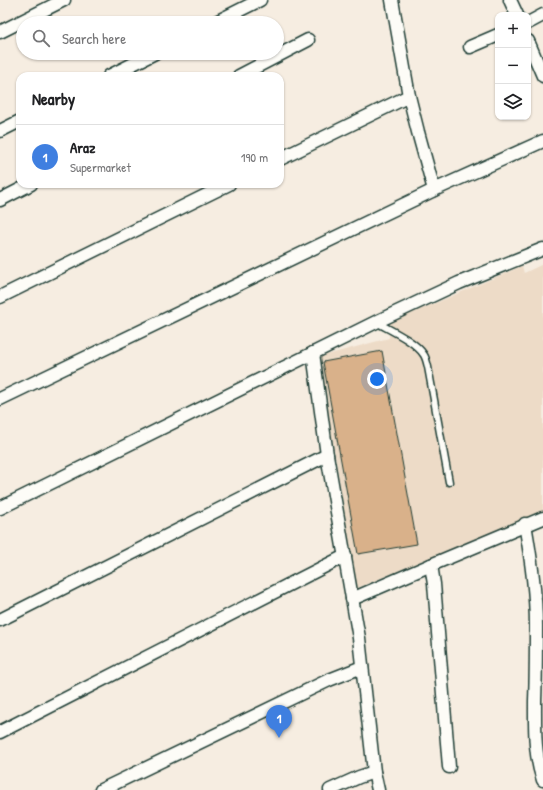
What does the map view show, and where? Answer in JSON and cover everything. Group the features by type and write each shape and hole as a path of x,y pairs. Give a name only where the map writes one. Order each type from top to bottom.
{"street":[{"path":"32,16 64,0"},
{"path":"228,16 260,0"},
{"path":"392,0 408,96 434,190"},
{"path":"510,0 516,12"},
{"path":"531,21 543,15"},
{"path":"0,32 16,24"},
{"path":"470,47 495,36"},
{"path":"284,53 308,40"},
{"path":"531,48 543,76"},
{"path":"117,72 141,60"},
{"path":"247,72 270,60"},
{"path":"284,157 408,96"},
{"path":"0,131 16,123"},
{"path":"0,399 434,190 543,141"},
{"path":"0,200 23,188"},
{"path":"0,297 221,188"},
{"path":"0,508 376,322 459,283 543,249"},
{"path":"313,353 327,455 359,638 374,772 378,790"},
{"path":"0,620 327,455"},
{"path":"352,600 525,524 543,518"},
{"path":"525,524 531,556 535,593 535,739 539,767 543,780"},
{"path":"0,732 345,556"},
{"path":"430,565 434,584 450,767"},
{"path":"100,790 329,680 362,667"},
{"path":"330,790 374,772"}],"lane":[{"path":"376,322 401,335 423,354 428,367 449,482"}],"shaded area":[{"path":"543,264 543,511 357,588 319,357 389,338 389,323 522,266 524,273"}],"building":[{"path":"382,351 417,544 358,554 323,362"}],"place":[{"name":"Araz","path":"279,738"}]}
